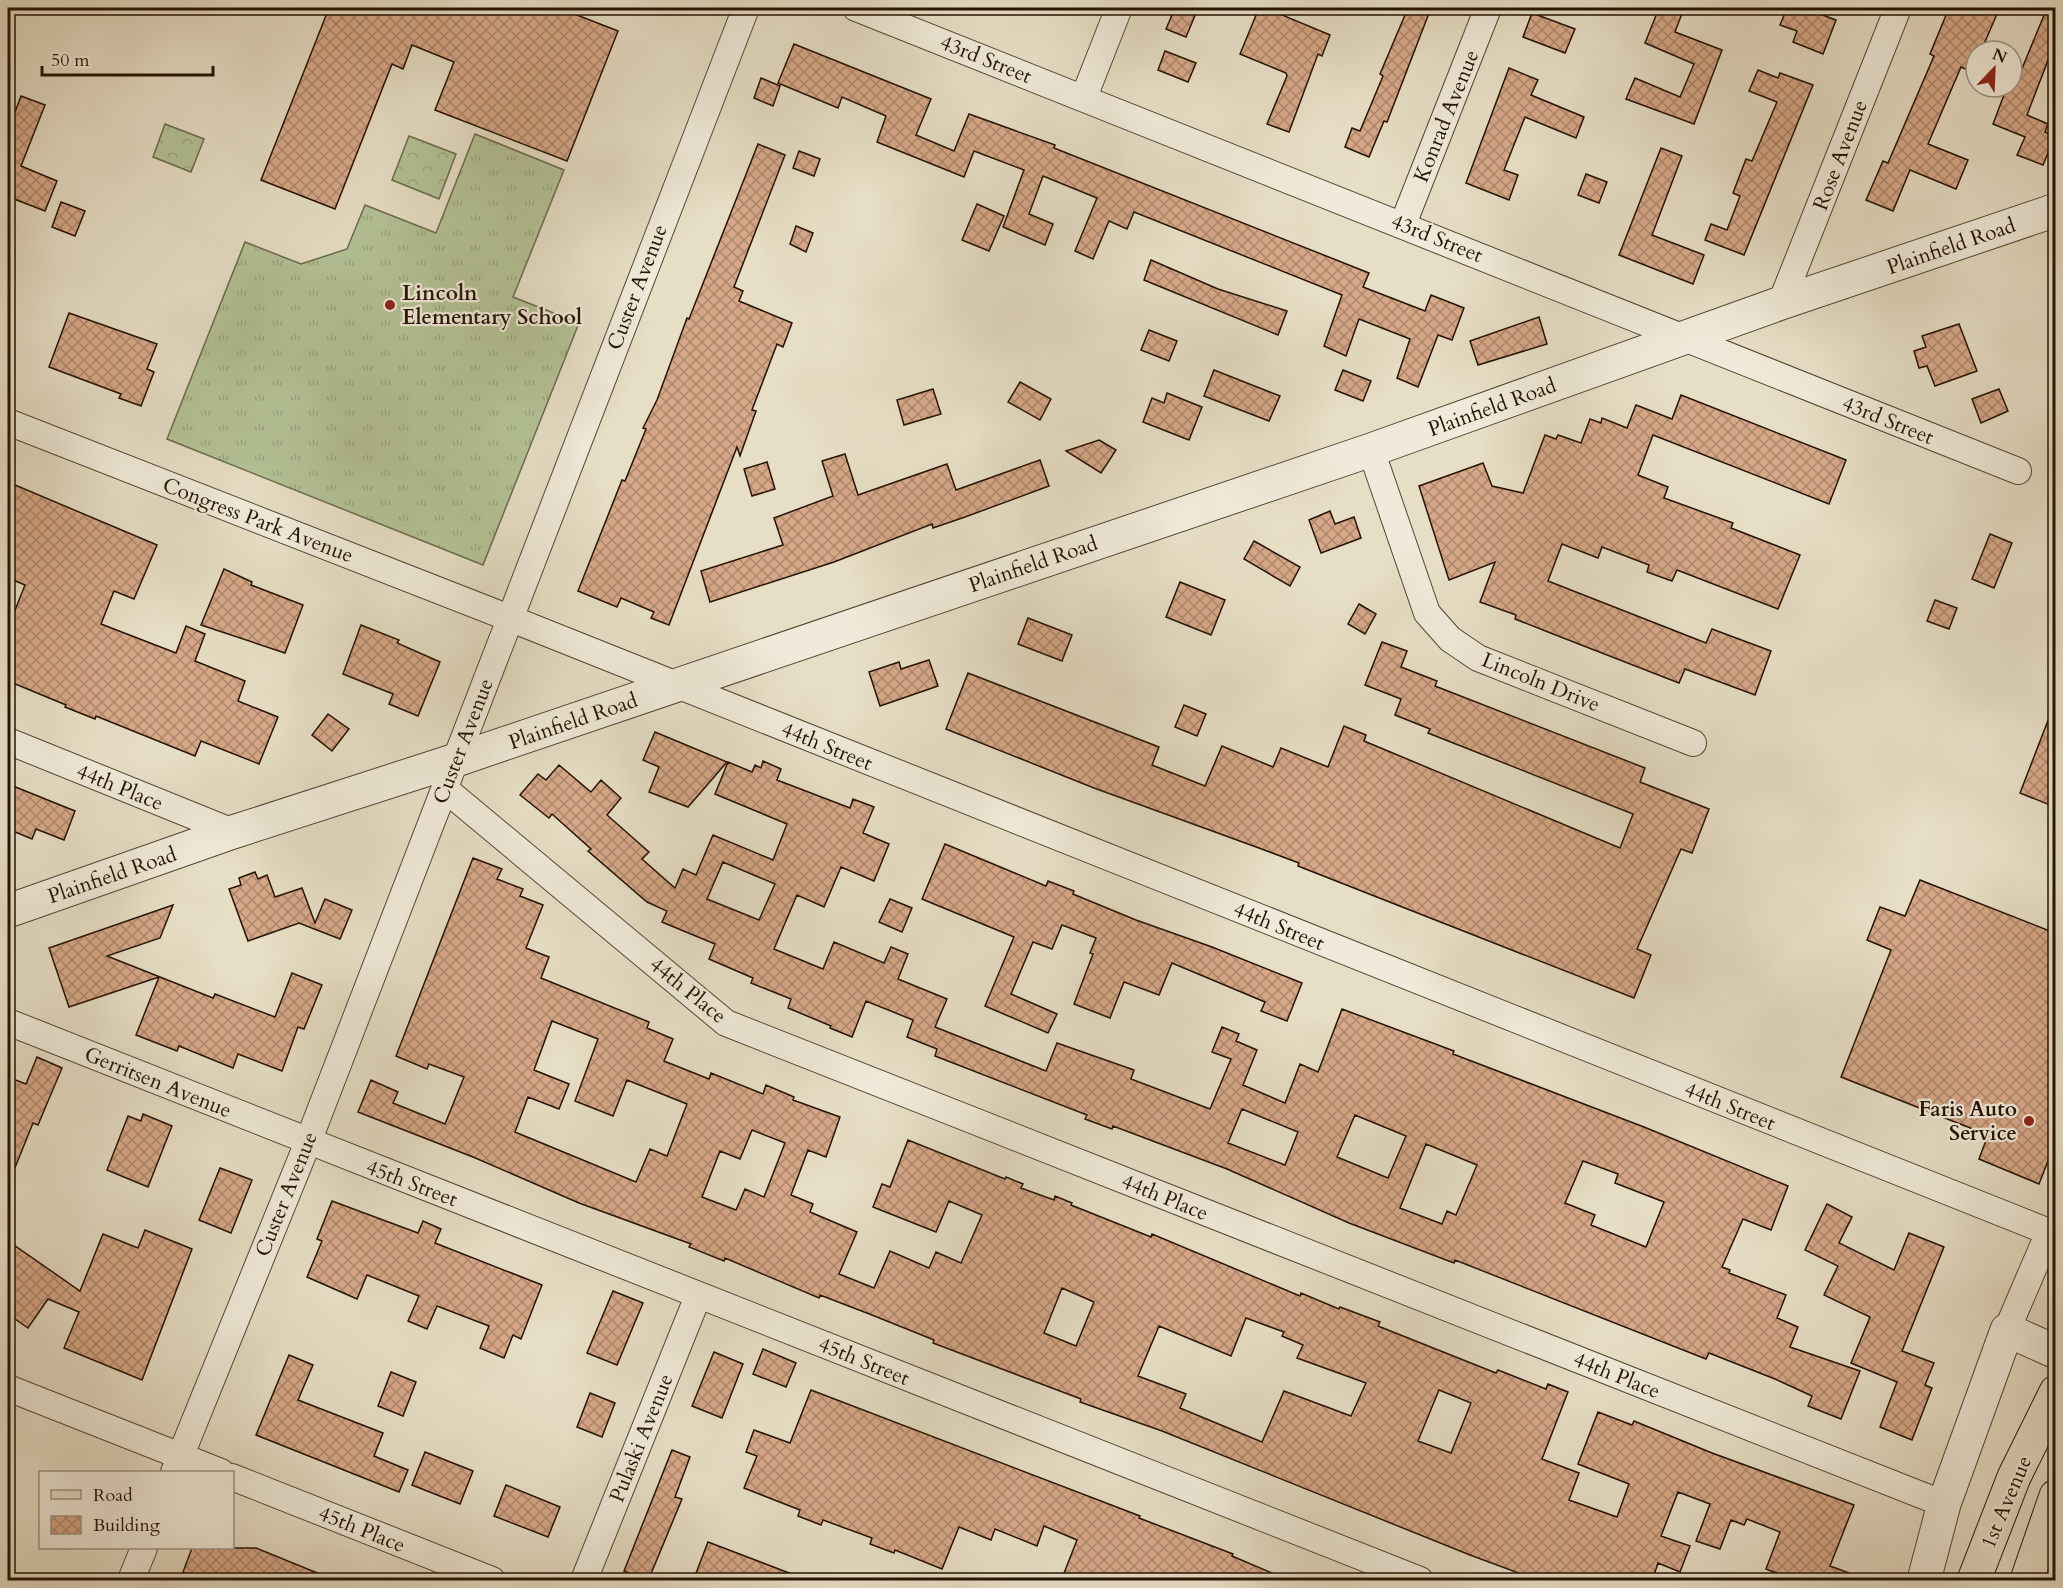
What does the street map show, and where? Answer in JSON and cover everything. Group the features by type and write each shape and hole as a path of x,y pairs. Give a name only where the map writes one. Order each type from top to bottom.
{"main road":[{"name":"1st Avenue","path":"1974,1581 2014,1477 2055,1392"},
{"path":"2027,1580 2055,1496"}],"street":[{"name":"Custer Avenue","path":"177,1464 308,1142 746,8"},
{"name":"43rd Street","path":"856,8 1403,224 2018,471"},
{"path":"1084,97 1119,8"},
{"name":"Konrad Avenue","path":"1403,224 1488,8"},
{"name":"Rose Avenue","path":"1781,303 1898,8"},
{"name":"Plainfield Road","path":"8,911 233,832 451,775 675,686 1371,450 1781,303 2055,210"},
{"name":"Congress Park Avenue","path":"8,422 509,618"},
{"name":"Lincoln Drive","path":"1371,450 1427,613 1449,639 1478,658 1693,743"},
{"name":"44th Street","path":"509,618 2049,1232 2007,1330"},
{"name":"44th Place","path":"8,741 233,832"},
{"name":"44th Place","path":"451,775 726,1023 1944,1504"},
{"name":"Gerritsen Avenue","path":"8,1022 308,1142"},
{"name":"45th Street","path":"308,1142 1420,1581"},
{"name":"Pulaski Avenue","path":"584,1581 698,1296"},
{"path":"1924,1581 1944,1504 2007,1330 2055,1352"},
{"path":"8,1388 177,1464 212,1471"},
{"name":"45th Place","path":"234,1478 492,1581"},
{"path":"131,1581 144,1549"}],"green space":[{"path":"165,124 204,139 191,172 153,157"},
{"path":"475,134 564,170 513,297 579,323 483,565 167,439 245,242 301,264 347,249 365,205 436,233"},
{"path":"409,136 456,154 439,199 392,180"}],"building":[{"path":"329,8 559,8 618,31 567,161 435,110 454,62 412,45 403,69 392,64 335,209 261,180"},
{"path":"1175,8 1196,13 1186,37 1166,29"},
{"path":"1259,8 1286,8 1282,15 1330,35 1322,56 1318,54 1289,132 1267,124 1287,76 1286,73 1240,54"},
{"path":"1408,8 1431,8 1387,122 1384,121 1369,157 1345,147 1352,128 1360,131 1383,76 1380,74"},
{"path":"1659,8 1684,8 1675,32 1722,50 1694,124 1626,99 1635,78 1680,97 1694,64 1645,43"},
{"path":"1787,8 1804,8 1836,20 1823,54 1793,42 1797,31 1780,25"},
{"path":"1949,8 1981,8 1997,14 1986,39 1964,39 1964,68 1961,67 1928,144 1968,160 1956,189 1910,170 1893,211 1866,200 1883,161 1888,163 1934,56 1930,54"},
{"path":"2047,8 2055,8 2055,42 2027,115 2048,124 2045,132 2055,136 2043,165 2017,155 2025,137 1993,124 2002,99 2024,99 2024,64"},
{"path":"1532,13 1575,29 1565,53 1523,37"},
{"path":"794,44 931,99 916,135 954,151 969,114 1055,145 1054,148 1369,273 1363,287 1425,311 1431,295 1464,308 1452,340 1438,335 1418,387 1397,378 1410,339 1359,319 1346,356 1324,346 1342,295 1134,212 1127,229 1109,221 1093,259 1075,251 1097,198 1043,176 1029,214 1053,224 1045,245 1003,227 1024,170 974,151 964,177 877,142 886,116 842,97 838,108 778,83"},
{"path":"1165,51 1196,63 1188,82 1158,70"},
{"path":"1509,68 1538,80 1531,95 1584,117 1576,138 1525,117 1504,170 1518,175 1509,200 1466,183"},
{"path":"1758,70 1778,78 1780,73 1813,85 1744,255 1705,240 1711,224 1727,230 1740,196 1733,193 1746,159 1752,161 1777,102 1749,91"},
{"path":"761,78 780,86 773,106 754,98"},
{"path":"21,96 45,105 21,166 57,181 45,211 8,198 8,131"},
{"path":"758,144 785,155 734,287 743,291 739,301 792,323 783,347 777,344 752,410 756,411 740,456 737,447 669,625 651,618 654,612 621,598 617,607 578,591 622,480 625,481 646,429 643,428 657,400 687,318 689,319"},
{"path":"1661,148 1682,156 1652,235 1704,255 1693,284 1619,255"},
{"path":"799,151 820,159 814,176 793,168"},
{"path":"1586,174 1607,182 1599,203 1578,195"},
{"path":"61,202 85,211 75,236 52,227"},
{"path":"977,204 1004,216 989,251 962,240"},
{"path":"796,226 813,233 806,252 790,244"},
{"path":"1151,260 1218,289 1287,311 1278,335 1144,280"},
{"path":"69,313 157,344 147,369 154,372 141,406 119,398 121,394 49,367"},
{"path":"1539,317 1547,344 1478,365 1470,341"},
{"path":"1959,324 1977,371 1935,386 1927,366 1919,368 1914,351 1926,347 1922,336"},
{"path":"1149,330 1177,341 1169,361 1141,350"},
{"path":"1214,370 1280,396 1269,421 1204,396"},
{"path":"1343,370 1371,381 1363,401 1335,390"},
{"path":"1020,382 1051,399 1040,420 1008,402"},
{"path":"933,389 941,414 904,425 897,400"},
{"path":"1999,389 2008,411 1981,423 1972,399"},
{"path":"1167,393 1202,407 1189,440 1143,422 1152,398 1164,403"},
{"path":"1681,395 1846,460 1829,504 1653,435 1638,475 1668,487 1664,498 1733,523 1731,528 1800,555 1778,609 1677,570 1672,581 1647,572 1649,565 1602,547 1598,558 1562,544 1548,581 1706,643 1712,629 1771,651 1755,695 1685,669 1679,683 1515,619 1516,615 1480,602 1495,562 1449,580 1419,486 1483,463 1492,486 1523,493 1545,435 1556,439 1558,435 1581,443 1590,419 1601,423 1602,418 1627,428 1636,405 1672,419"},
{"path":"1099,440 1116,450 1101,473 1066,451"},
{"path":"845,454 858,495 947,464 956,490 1040,460 1049,486 933,528 932,524 834,562 710,602 701,571 783,545 774,518 833,496 822,461"},
{"path":"767,462 775,489 752,496 744,469"},
{"path":"8,482 157,545 134,599 114,591 101,624 176,653 186,626 205,634 195,661 245,681 238,701 278,717 259,764 201,741 195,756 96,716 95,719 65,707 66,705 8,681 8,628 25,585 8,578"},
{"path":"1330,511 1335,524 1354,517 1361,538 1321,553 1309,520"},
{"path":"1990,534 2012,543 1994,588 1972,579"},
{"path":"1254,541 1300,567 1290,586 1244,559"},
{"path":"224,569 252,582 251,585 303,605 285,653 201,625"},
{"path":"1180,582 1225,600 1211,635 1166,617"},
{"path":"1935,600 1957,608 1949,629 1927,621"},
{"path":"1359,604 1376,614 1365,634 1348,624"},
{"path":"1028,618 1072,635 1062,661 1018,644"},
{"path":"361,625 399,640 397,643 440,662 418,716 389,704 393,694 343,674"},
{"path":"1382,642 1407,651 1401,667 1437,681 1435,686 1645,768 1640,782 1709,809 1692,853 1681,849 1637,949 1651,955 1634,998 1298,866 1299,863 1094,788 946,729 968,673 1159,747 1152,765 1205,786 1222,746 1273,767 1281,748 1328,767 1344,726 1366,735 1364,741 1620,848 1633,814 1428,733 1430,729 1395,715 1401,699 1365,685"},
{"path":"929,660 938,686 880,706 869,672 899,662 901,669"},
{"path":"1184,705 1206,714 1197,736 1175,727"},
{"path":"2055,705 2055,807 2020,793"},
{"path":"328,714 349,729 332,751 312,735"},
{"path":"655,732 727,762 688,807 649,792 659,767 643,760"},
{"path":"763,761 781,769 777,780 850,808 853,799 874,807 863,833 889,844 874,881 841,867 824,907 797,895 774,949 823,969 834,942 884,963 891,947 908,954 898,979 947,999 935,1027 1046,1071 1057,1043 1134,1070 1131,1079 1210,1109 1231,1059 1212,1052 1222,1027 1239,1034 1236,1041 1257,1050 1243,1085 1285,1103 1300,1064 1318,1072 1342,1009 1454,1051 1453,1054 1644,1127 1788,1186 1771,1230 1743,1219 1722,1267 1730,1270 1729,1273 1786,1295 1777,1318 1798,1327 1790,1347 1860,1371 1841,1419 1808,1406 1812,1396 1775,1379 1709,1353 1706,1359 1455,1260 1454,1263 1349,1223 1227,1169 1113,1126 1112,1129 1085,1119 1087,1115 935,1056 937,1049 907,1037 913,1020 866,1001 852,1037 830,1028 831,1026 788,1008 791,999 751,983 753,978 709,959 715,944 662,922 667,911 647,902 588,851 591,849 552,814 549,818 520,795 538,774 546,780 559,765 591,792 601,780 621,798 607,815 649,852 642,859 675,888 683,869 696,875 713,835 773,860 787,824 715,794 728,762 752,772 755,765 761,768","holes":["723,862 775,884 759,920 707,899","1242,1109 1298,1132 1285,1165 1228,1143","1355,1115 1406,1136 1388,1178 1337,1157","1426,1144 1477,1165 1456,1215 1447,1211 1442,1224 1400,1208","1583,1161 1618,1174 1615,1183 1664,1202 1646,1247 1591,1225 1595,1215 1565,1203"]},
{"path":"8,784 75,811 64,840 36,829 32,839 8,829"},
{"path":"945,844 1046,886 1048,881 1074,891 1073,894 1136,920 1302,983 1287,1021 1261,1011 1265,1002 1172,963 1159,995 1124,982 1110,1018 1074,1004 1093,954 1090,953 1096,938 1062,925 1052,949 1033,942 1011,994 1057,1014 1048,1033 985,1006 1014,937 922,899"},
{"path":"473,858 502,869 497,879 523,889 520,896 543,905 526,948 549,957 541,978 649,1022 647,1028 673,1039 664,1061 709,1079 711,1073 763,1094 766,1085 794,1097 793,1100 840,1117 826,1157 808,1150 791,1195 813,1204 810,1212 857,1232 839,1274 874,1288 890,1251 929,1268 936,1252 961,1263 982,1215 949,1201 936,1232 873,1207 882,1184 890,1187 908,1140 1023,1184 1021,1188 1054,1200 1055,1196 1072,1203 1071,1205 1151,1237 1152,1234 1300,1296 1301,1293 1339,1309 1340,1307 1380,1322 1378,1326 1496,1373 1498,1370 1546,1389 1548,1384 1568,1392 1542,1459 1579,1473 1569,1500 1617,1517 1629,1484 1578,1464 1598,1412 1632,1425 1634,1421 1712,1453 1854,1505 1830,1566 1863,1578 1863,1581 1797,1581 1766,1569 1780,1532 1747,1519 1744,1525 1731,1520 1720,1549 1696,1541 1710,1504 1678,1492 1661,1536 1690,1546 1680,1572 1658,1563 1652,1581 1540,1581 1162,1431 1080,1402 1081,1399 933,1343 934,1340 872,1315 820,1295 819,1298 725,1258 724,1261 689,1247 691,1244 579,1203 473,1157 358,1112 371,1080 398,1092 393,1103 445,1124 464,1077 429,1064 427,1069 396,1056","holes":["552,1021 598,1039 575,1101 613,1116 627,1080 687,1104 667,1156 650,1149 636,1182 515,1132 528,1097 559,1109 569,1084 534,1070","752,1130 785,1143 764,1197 745,1189 736,1210 702,1197 720,1151 740,1159","1062,1288 1094,1302 1076,1346 1044,1333","1246,1318 1284,1332 1282,1336 1303,1345 1297,1358 1366,1383 1351,1416 1284,1391 1262,1442 1180,1408 1186,1394 1138,1376 1159,1326 1231,1356","1439,1390 1471,1403 1451,1453 1418,1441"]},
{"path":"255,872 258,879 267,875 275,897 302,888 315,923 325,899 352,910 340,939 299,923 248,941 229,889 241,885 239,878"},
{"path":"1920,880 2055,933 2055,1143 2039,1184 1979,1159 1988,1135 1841,1077 1891,950 1867,940 1880,907 1905,916"},
{"path":"890,899 912,908 902,932 879,922"},
{"path":"173,905 160,938 107,956 213,998 215,994 275,1017 292,973 322,985 304,1029 298,1027 282,1071 238,1054 233,1068 179,1046 177,1051 136,1035 159,977 69,1007 49,948"},
{"path":"37,1057 62,1068 38,1125 33,1123 8,1185 8,1077 26,1084"},
{"path":"143,1114 172,1126 148,1187 107,1170 128,1116 141,1121"},
{"path":"220,1168 252,1180 231,1233 199,1220"},
{"path":"332,1201 418,1233 423,1221 441,1229 435,1243 542,1285 521,1339 513,1335 504,1358 480,1348 489,1326 437,1306 427,1329 408,1321 419,1296 367,1275 357,1299 307,1277 322,1241 317,1239"},
{"path":"1827,1204 1852,1217 1839,1243 1894,1270 1909,1233 1944,1247 1902,1351 1934,1363 1925,1385 1932,1388 1912,1440 1880,1427 1897,1382 1851,1363 1870,1317 1824,1295 1838,1266 1805,1250"},
{"path":"145,1230 192,1249 142,1380 64,1348 79,1312 48,1299 28,1328 8,1314 8,1241 80,1291 103,1234 138,1248"},
{"path":"613,1291 643,1303 617,1365 587,1353"},
{"path":"763,1349 796,1363 786,1387 753,1374"},
{"path":"714,1352 743,1364 722,1418 692,1406"},
{"path":"289,1355 313,1365 298,1400 383,1433 374,1456 408,1470 399,1492 256,1435"},
{"path":"391,1372 416,1382 403,1416 378,1406"},
{"path":"811,1390 1140,1516 1139,1518 1233,1554 1232,1556 1291,1581 1061,1581 1077,1540 1044,1526 1037,1546 995,1529 991,1540 959,1527 942,1569 895,1550 894,1553 870,1544 872,1538 823,1520 821,1525 798,1516 800,1510 744,1488 757,1456 746,1452 754,1430 790,1443"},
{"path":"590,1393 615,1403 602,1437 577,1427"},
{"path":"672,1450 690,1457 675,1497 682,1499 648,1581 624,1571"},
{"path":"425,1452 473,1471 460,1504 412,1485"},
{"path":"506,1485 560,1507 548,1537 494,1516"},
{"path":"708,1542 805,1579 805,1581 693,1581"},
{"path":"256,1548 337,1581 203,1581 183,1572 192,1549"}],"place":[{"name":"Lincoln Elementary School","path":"390,305"},
{"name":"Faris Auto Service","path":"2029,1121"}]}
